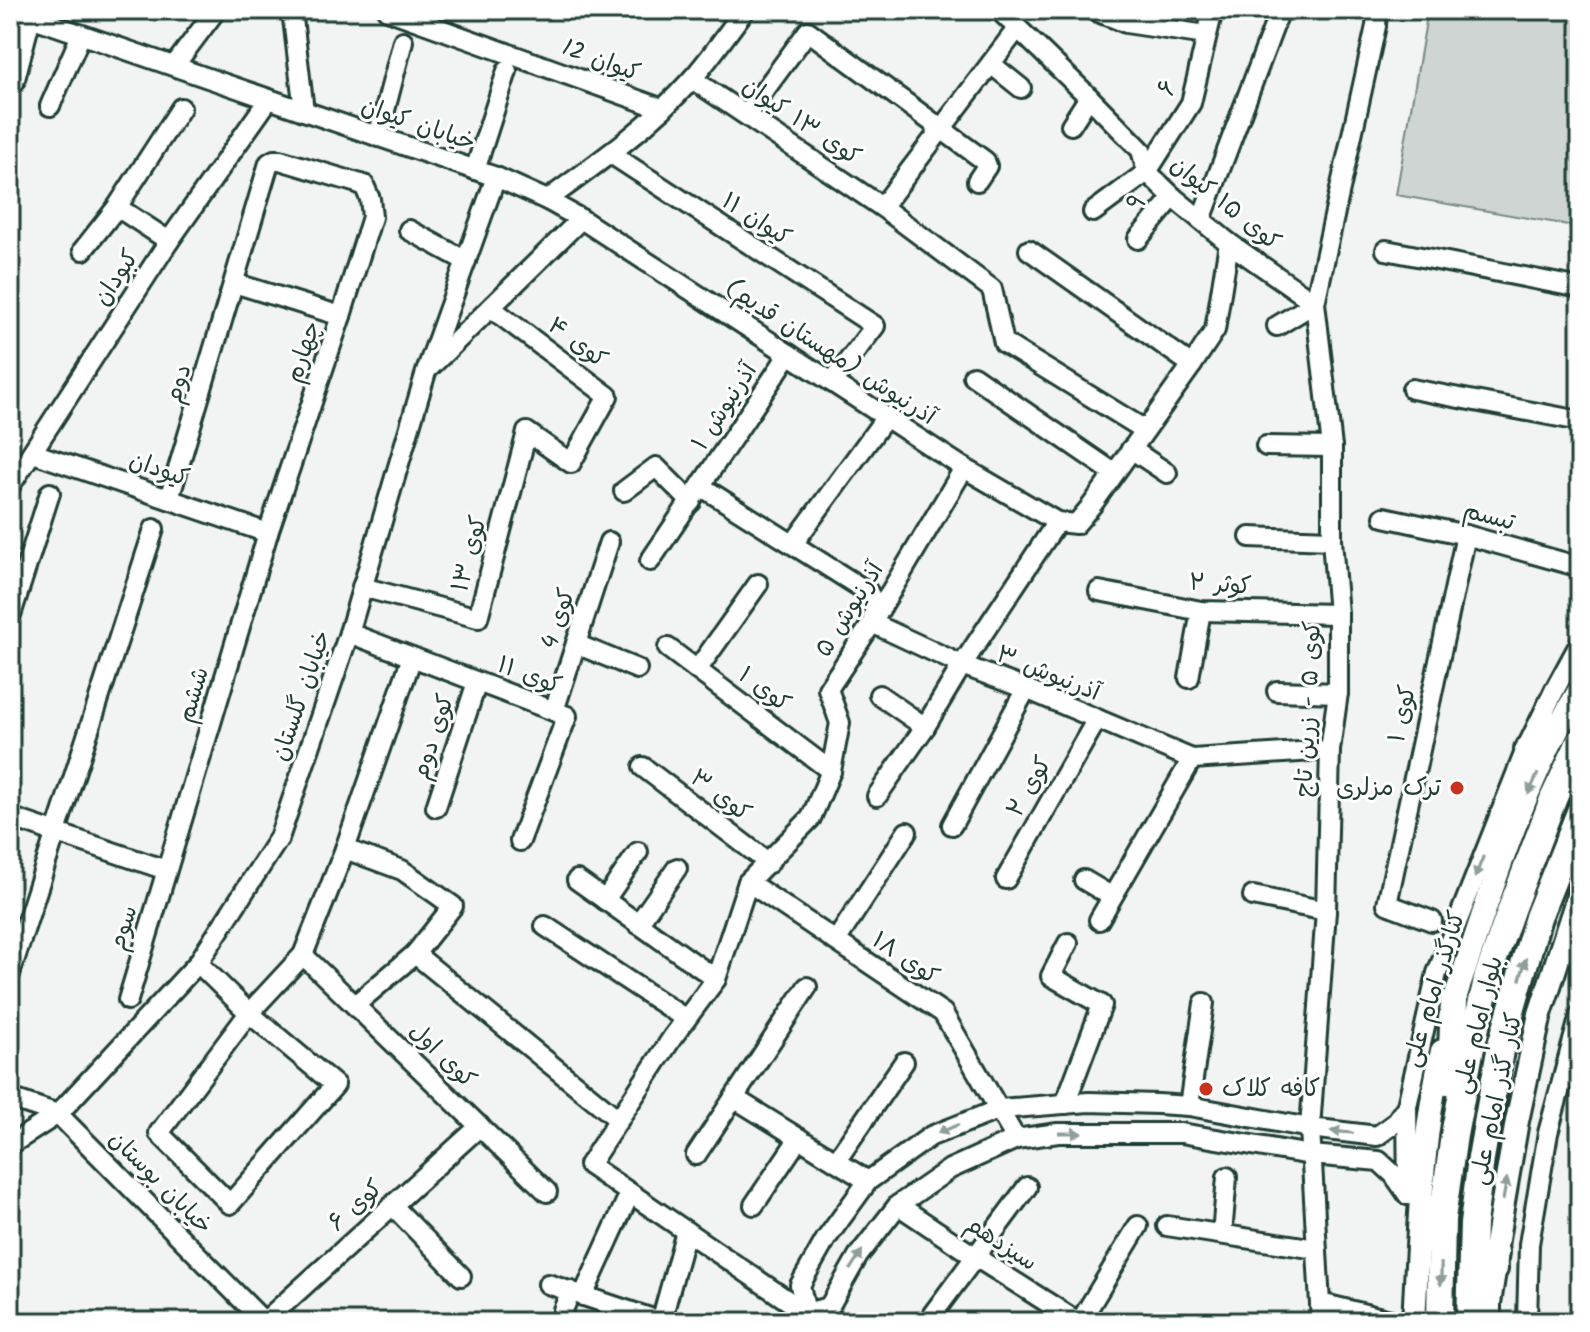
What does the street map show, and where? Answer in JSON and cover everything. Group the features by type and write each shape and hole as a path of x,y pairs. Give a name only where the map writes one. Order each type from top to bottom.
{"highway":[{"name":"بلوار امام علی","path":"1440,1322 1442,1219 1467,1065 1488,976 1554,797 1580,742"},
{"name":"بلوار امام علی","path":"1470,1322 1473,1224 1501,1045 1538,917 1580,812"},
{"path":"1442,1219 1438,1153 1452,1051 1454,1001"},
{"path":"1487,1322 1495,1252"}],"main road":[{"path":"1526,749 1573,702"},
{"name":"کنارگذر امام علی","path":"1414,1322 1432,1091 1454,1001 1519,812 1573,702"},
{"name":"کنار گذر امام علی","path":"1499,1322 1495,1252 1517,1121 1540,1014 1580,891"}],"street":[{"name":"خیابان کیوان","path":"10,10 496,177 581,219"},
{"path":"55,25 69,10"},
{"path":"174,66 216,10"},
{"path":"292,10 304,111"},
{"name":"کیوان 12","path":"387,10 663,109"},
{"path":"547,200 611,154 663,109 692,79 745,10"},
{"path":"1093,10 1126,23 1206,35"},
{"name":"۶","path":"1147,172 1191,103 1213,10"},
{"path":"1201,220 1280,10"},
{"name":"کوی ۵ - زرین تاج","path":"1320,1312 1310,1128 1326,911 1330,750 1338,693 1338,614 1332,540 1332,447 1315,303 1377,10"},
{"name":"کوی ۱۵ کیوان","path":"1002,11 1141,150 1147,172 1173,197 1229,243 1315,303"},
{"path":"10,85 14,83 31,17"},
{"path":"882,207 1017,29"},
{"path":"747,114 808,31 988,163 977,181"},
{"path":"50,106 81,35"},
{"path":"378,137 403,41"},
{"path":"991,64 1021,88"},
{"path":"475,170 507,71"},
{"name":"کوی ۱۳ کیوان","path":"692,79 882,207 992,289 1004,343 1145,430"},
{"path":"1071,125 1089,97"},
{"name":"کبودان","path":"10,486 169,241 269,99"},
{"path":"83,250 117,207 181,108"},
{"name":"کیوان ۱۱","path":"611,154 875,326 832,382"},
{"name":"دوم","path":"169,499 269,163 280,160 364,185"},
{"path":"1093,212 1147,172"},
{"name":"خیابان گلستان","path":"10,1145 58,1114 198,963 279,838 349,633 426,372 496,177"},
{"name":"چهارم","path":"268,533 372,217 370,199 364,185"},
{"name":"۹","path":"1138,239 1173,197"},
{"path":"117,207 169,241"},
{"path":"426,372 581,219"},
{"name":"آذرنیوش (مهستان قدیم)","path":"581,219 964,468 1057,522"},
{"path":"409,230 466,261"},
{"path":"877,796 1057,522 1076,524 1092,505 1215,330 1229,243"},
{"path":"1029,250 1192,365"},
{"path":"1386,250 1580,288"},
{"path":"234,283 341,316"},
{"path":"1277,326 1315,303"},
{"name":"کوی ۴","path":"491,308 608,396 571,463 527,432"},
{"name":"آذرنیوش ۱","path":"650,561 789,354"},
{"path":"973,376 1114,473"},
{"path":"1412,389 1580,421"},
{"path":"793,544 886,417"},
{"name":"کوی ۱۳","path":"362,587 478,618 527,432"},
{"path":"1266,446 1332,447"},
{"path":"1131,449 1167,473"},
{"name":"کیودان","path":"33,453 268,533"},
{"path":"624,491 656,467 696,494 793,544 868,592 875,605 872,623"},
{"name":"آذرنیوش ۵","path":"748,882 811,818 831,771 840,723 828,689 872,623 964,468"},
{"path":"10,618 50,493"},
{"name":"تبسم","path":"1384,517 1466,535 1580,567"},
{"path":"10,974 154,529"},
{"name":"ششم","path":"166,870 268,533"},
{"name":"کوی ۱","path":"1432,921 1387,904 1466,535"},
{"path":"1250,537 1332,540"},
{"name":"کوی 4","path":"554,711 609,542"},
{"path":"697,670 758,584"},
{"name":"کوثر ۲","path":"1099,591 1201,611 1338,614"},
{"path":"1189,678 1201,611"},
{"name":"آذرنیوش ۳","path":"872,623 962,665 1192,759 1330,750"},
{"name":"کوی ۱۱","path":"349,633 567,716 520,841"},
{"path":"1417,1263 1408,1195 1407,1106 1437,973 1526,749 1580,643"},
{"path":"576,644 637,669"},
{"name":"کوی ۱","path":"668,648 831,771"},
{"path":"198,963 249,1013 335,1085 230,1204 159,1133 249,1013 303,955 345,849 412,657"},
{"path":"1570,662 1573,702"},
{"name":"کوی دوم","path":"436,807 477,682"},
{"path":"952,825 1026,689"},
{"path":"1277,691 1338,693"},
{"path":"879,695 925,727"},
{"name":"کوی ۲","path":"1006,879 1097,719"},
{"path":"1099,920 1192,759"},
{"name":"کوی ۳","path":"643,767 769,863"},
{"path":"10,817 166,870"},
{"path":"836,941 907,832"},
{"path":"345,849 402,870 453,906 415,954 355,1005"},
{"path":"605,900 638,852"},
{"path":"638,924 677,868"},
{"name":"سوم","path":"128,1000 166,870"},
{"path":"577,880 716,979"},
{"path":"1084,880 1111,896"},
{"path":"748,882 716,979 589,1165 686,1231 804,1318"},
{"name":"کوی ۱۸","path":"748,882 943,1013 1016,1139"},
{"path":"1253,896 1326,911"},
{"path":"545,926 686,1019"},
{"path":"1065,1104 1102,1005 1051,976 1068,943"},
{"path":"415,954 619,1120"},
{"name":"کوی اول","path":"303,955 547,1192"},
{"path":"696,1155 807,987"},
{"path":"1189,1106 1204,1003"},
{"path":"1527,1322 1529,1244 1548,1133 1580,1015"},
{"path":"836,1161 904,1062"},
{"name":"خیابان بوستان","path":"10,1098 58,1114 259,1320"},
{"path":"734,1098 868,1181"},
{"path":"804,1318 800,1285 826,1239 868,1181 931,1136 1000,1109 1103,1102 1189,1106 1310,1128 1377,1136 1395,1123 1407,1106"},
{"name":"کوی ۶","path":"259,1320 393,1206 480,1126"},
{"path":"804,1318 829,1307 858,1256 898,1205 950,1169 1016,1139 1058,1133 1181,1133 1311,1155 1379,1161 1408,1195"},
{"path":"754,1205 799,1138"},
{"path":"1222,1234 1227,1177"},
{"path":"932,1315 1027,1187"},
{"path":"563,1310 577,1294 630,1193"},
{"name":"سیزدهم","path":"898,1205 1079,1322"},
{"path":"393,1206 461,1276"},
{"path":"1079,1322 1138,1226"},
{"path":"1167,1226 1316,1249"},
{"path":"548,1284 577,1294 616,1314 661,1322 686,1231"},
{"path":"1320,1312 1390,1320"}],"shaded area":[{"path":"1428,10 1580,10 1580,227 1396,195"}],"place":[{"name":"ترک مزلری","path":"1457,788"},
{"name":"کافه کلاک","path":"1206,1089"}]}
